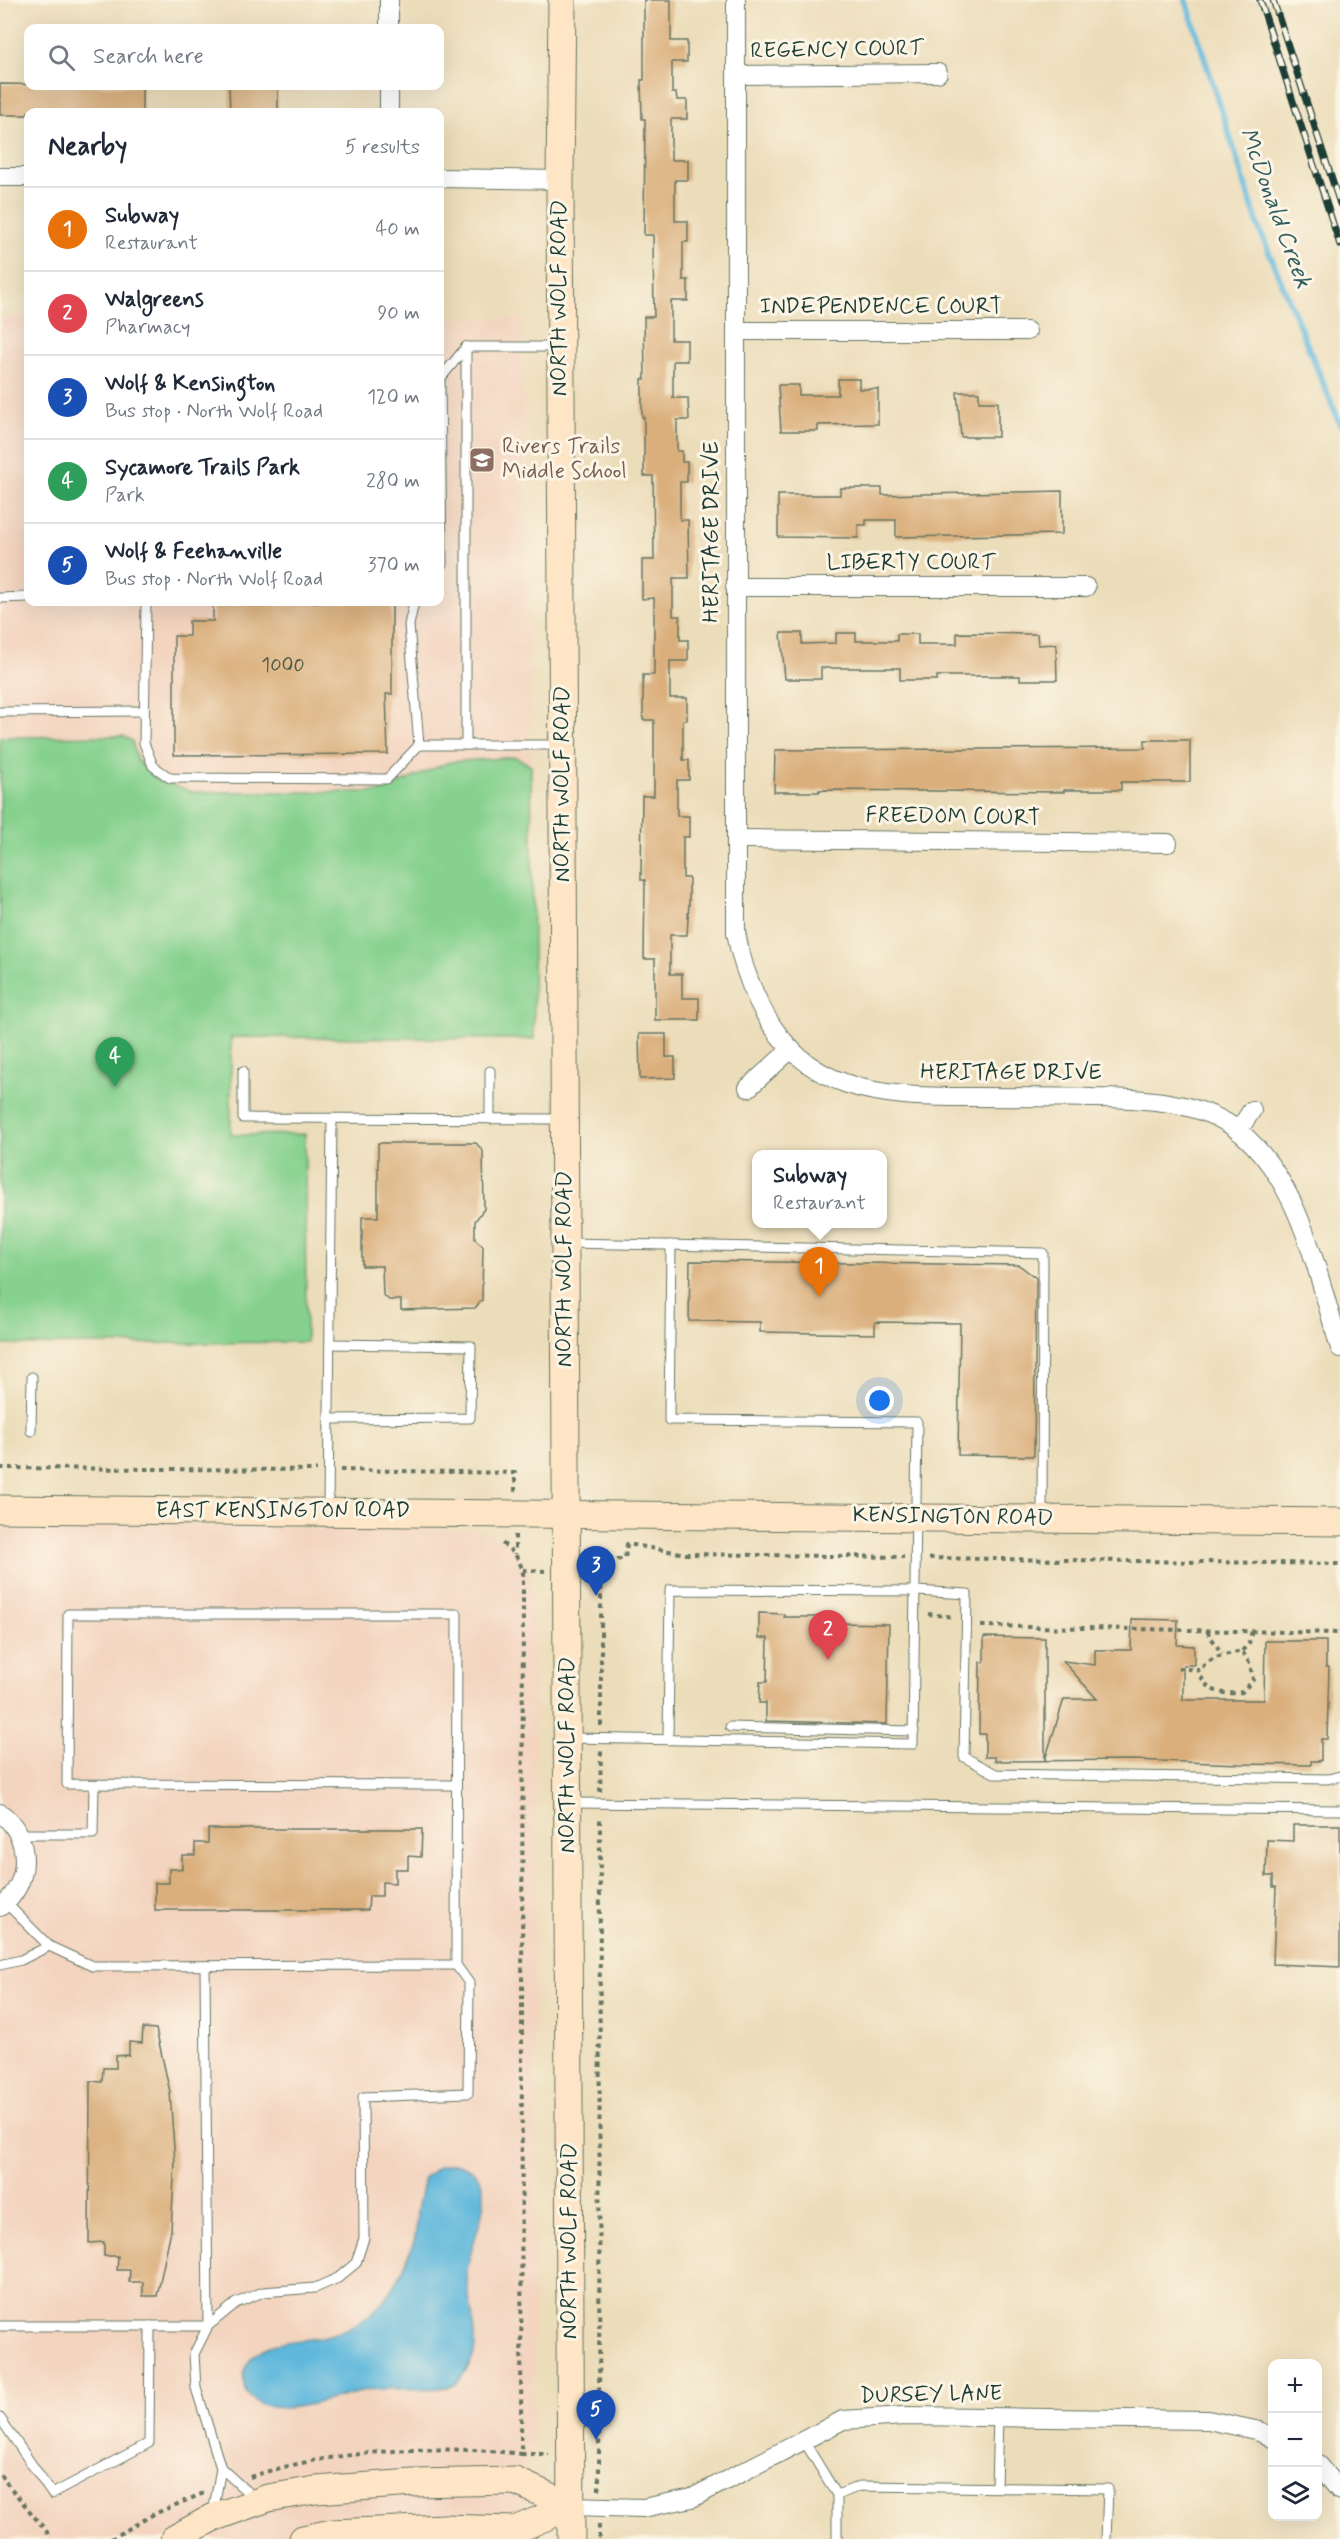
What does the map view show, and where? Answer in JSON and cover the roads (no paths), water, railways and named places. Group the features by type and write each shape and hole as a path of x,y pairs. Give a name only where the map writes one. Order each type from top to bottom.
{"main road":[{"name":"NORTH WOLF ROAD","path":"562,0 560,180 571,2539"},
{"name":"EAST KENSINGTON ROAD","path":"0,1509 567,1513"},
{"name":"KENSINGTON ROAD","path":"567,1513 1340,1522"},
{"path":"174,2539 212,2518 258,2501 316,2490 413,2482 516,2481 572,2506"},
{"path":"303,2539 332,2533 432,2528 516,2530 572,2506"}],"street":[{"path":"389,0 389,24"},
{"name":"HERITAGE DRIVE","path":"736,0 736,932 740,955 766,1018 790,1050 810,1067 833,1079 887,1095 1145,1100 1191,1108 1238,1131 1256,1147 1285,1189 1297,1215 1340,1348"},
{"name":"REGENCY COURT","path":"736,75 939,73"},
{"path":"389,90 389,108"},
{"path":"0,177 24,177"},
{"path":"444,178 560,180"},
{"name":"INDEPENDENCE COURT","path":"736,331 1027,331"},
{"name":"LIBERTY COURT","path":"735,587 1086,587"},
{"name":"FREEDOM COURT","path":"737,839 1168,843"},
{"path":"748,1088 790,1050"},
{"path":"1238,1131 1252,1110"},
{"path":"0,1813 19,1834 24,1852 24,1871 18,1888 3,1905"},
{"name":"DURSEY LANE","path":"572,2506 643,2508 692,2498 843,2420 904,2416 1208,2420 1260,2432 1268,2436"},
{"path":"1319,2467 1340,2491"}],"lane":[{"path":"466,347 561,347"},
{"path":"444,374 466,347"},
{"path":"466,347 466,745"},
{"path":"0,597 24,597"},
{"path":"146,606 144,743 153,766 170,778 387,779 419,745 563,745"},
{"path":"413,606 409,625 419,745"},
{"path":"0,712 144,711"},
{"path":"243,1071 243,1118 565,1119"},
{"path":"490,1071 490,1119"},
{"path":"328,1512 332,1119"},
{"path":"565,1243 1043,1253 1041,1518"},
{"path":"568,1738 913,1744 917,1422 669,1420 671,1245"},
{"path":"329,1419 470,1418 471,1346 330,1344"},
{"path":"31,1431 32,1377"},
{"path":"668,1739 670,1590 916,1591 967,1594 964,1757 996,1774 1328,1779 1340,1776"},
{"path":"212,2518 221,2468 195,2388 194,2354 208,2326 237,2303 263,2292 315,2288 338,2278 356,2263 364,2238 363,2097 468,2093 469,1983 456,1965 457,1614 68,1614 67,1784 456,1785"},
{"path":"730,1727 914,1731"},
{"path":"19,1834 93,1834 94,1785"},
{"path":"568,1803 1340,1810"},
{"path":"3,1905 49,1946 92,1965 456,1965"},
{"path":"0,1965 21,1960 49,1946"},
{"path":"205,1965 208,2326"},
{"path":"0,2326 208,2326"},
{"path":"0,2418 52,2494 149,2443 150,2326"},
{"path":"996,2487 998,2417"},
{"path":"804,2441 837,2495 837,2539"},
{"path":"221,2468 258,2501"},
{"path":"837,2495 860,2486 1108,2489 1106,2539"}],"water":[{"path":"454,2163 471,2170 481,2181 484,2194 483,2210 467,2274 475,2333 474,2353 456,2385 427,2389 364,2391 293,2407 261,2404 248,2395 244,2385 246,2368 254,2356 262,2350 272,2345 340,2332 366,2318 383,2301 399,2277 414,2241 424,2178 438,2167"}],"waterway":[{"name":"McDonald Creek","path":"1186,0 1259,228 1340,424"}],"railway":[{"path":"1260,0 1340,245"},
{"path":"1273,0 1340,204"}],"place":[{"name":"Rivers Trails Middle School","path":"482,460"},
{"name":"Sycamore Trails Park","path":"115,1087"},
{"name":"Subway","path":"819,1297"},
{"name":"Wolf & Kensington","path":"596,1596"},
{"name":"Walgreens","path":"828,1660"},
{"name":"Wolf & Feehanville","path":"596,2440"}]}
